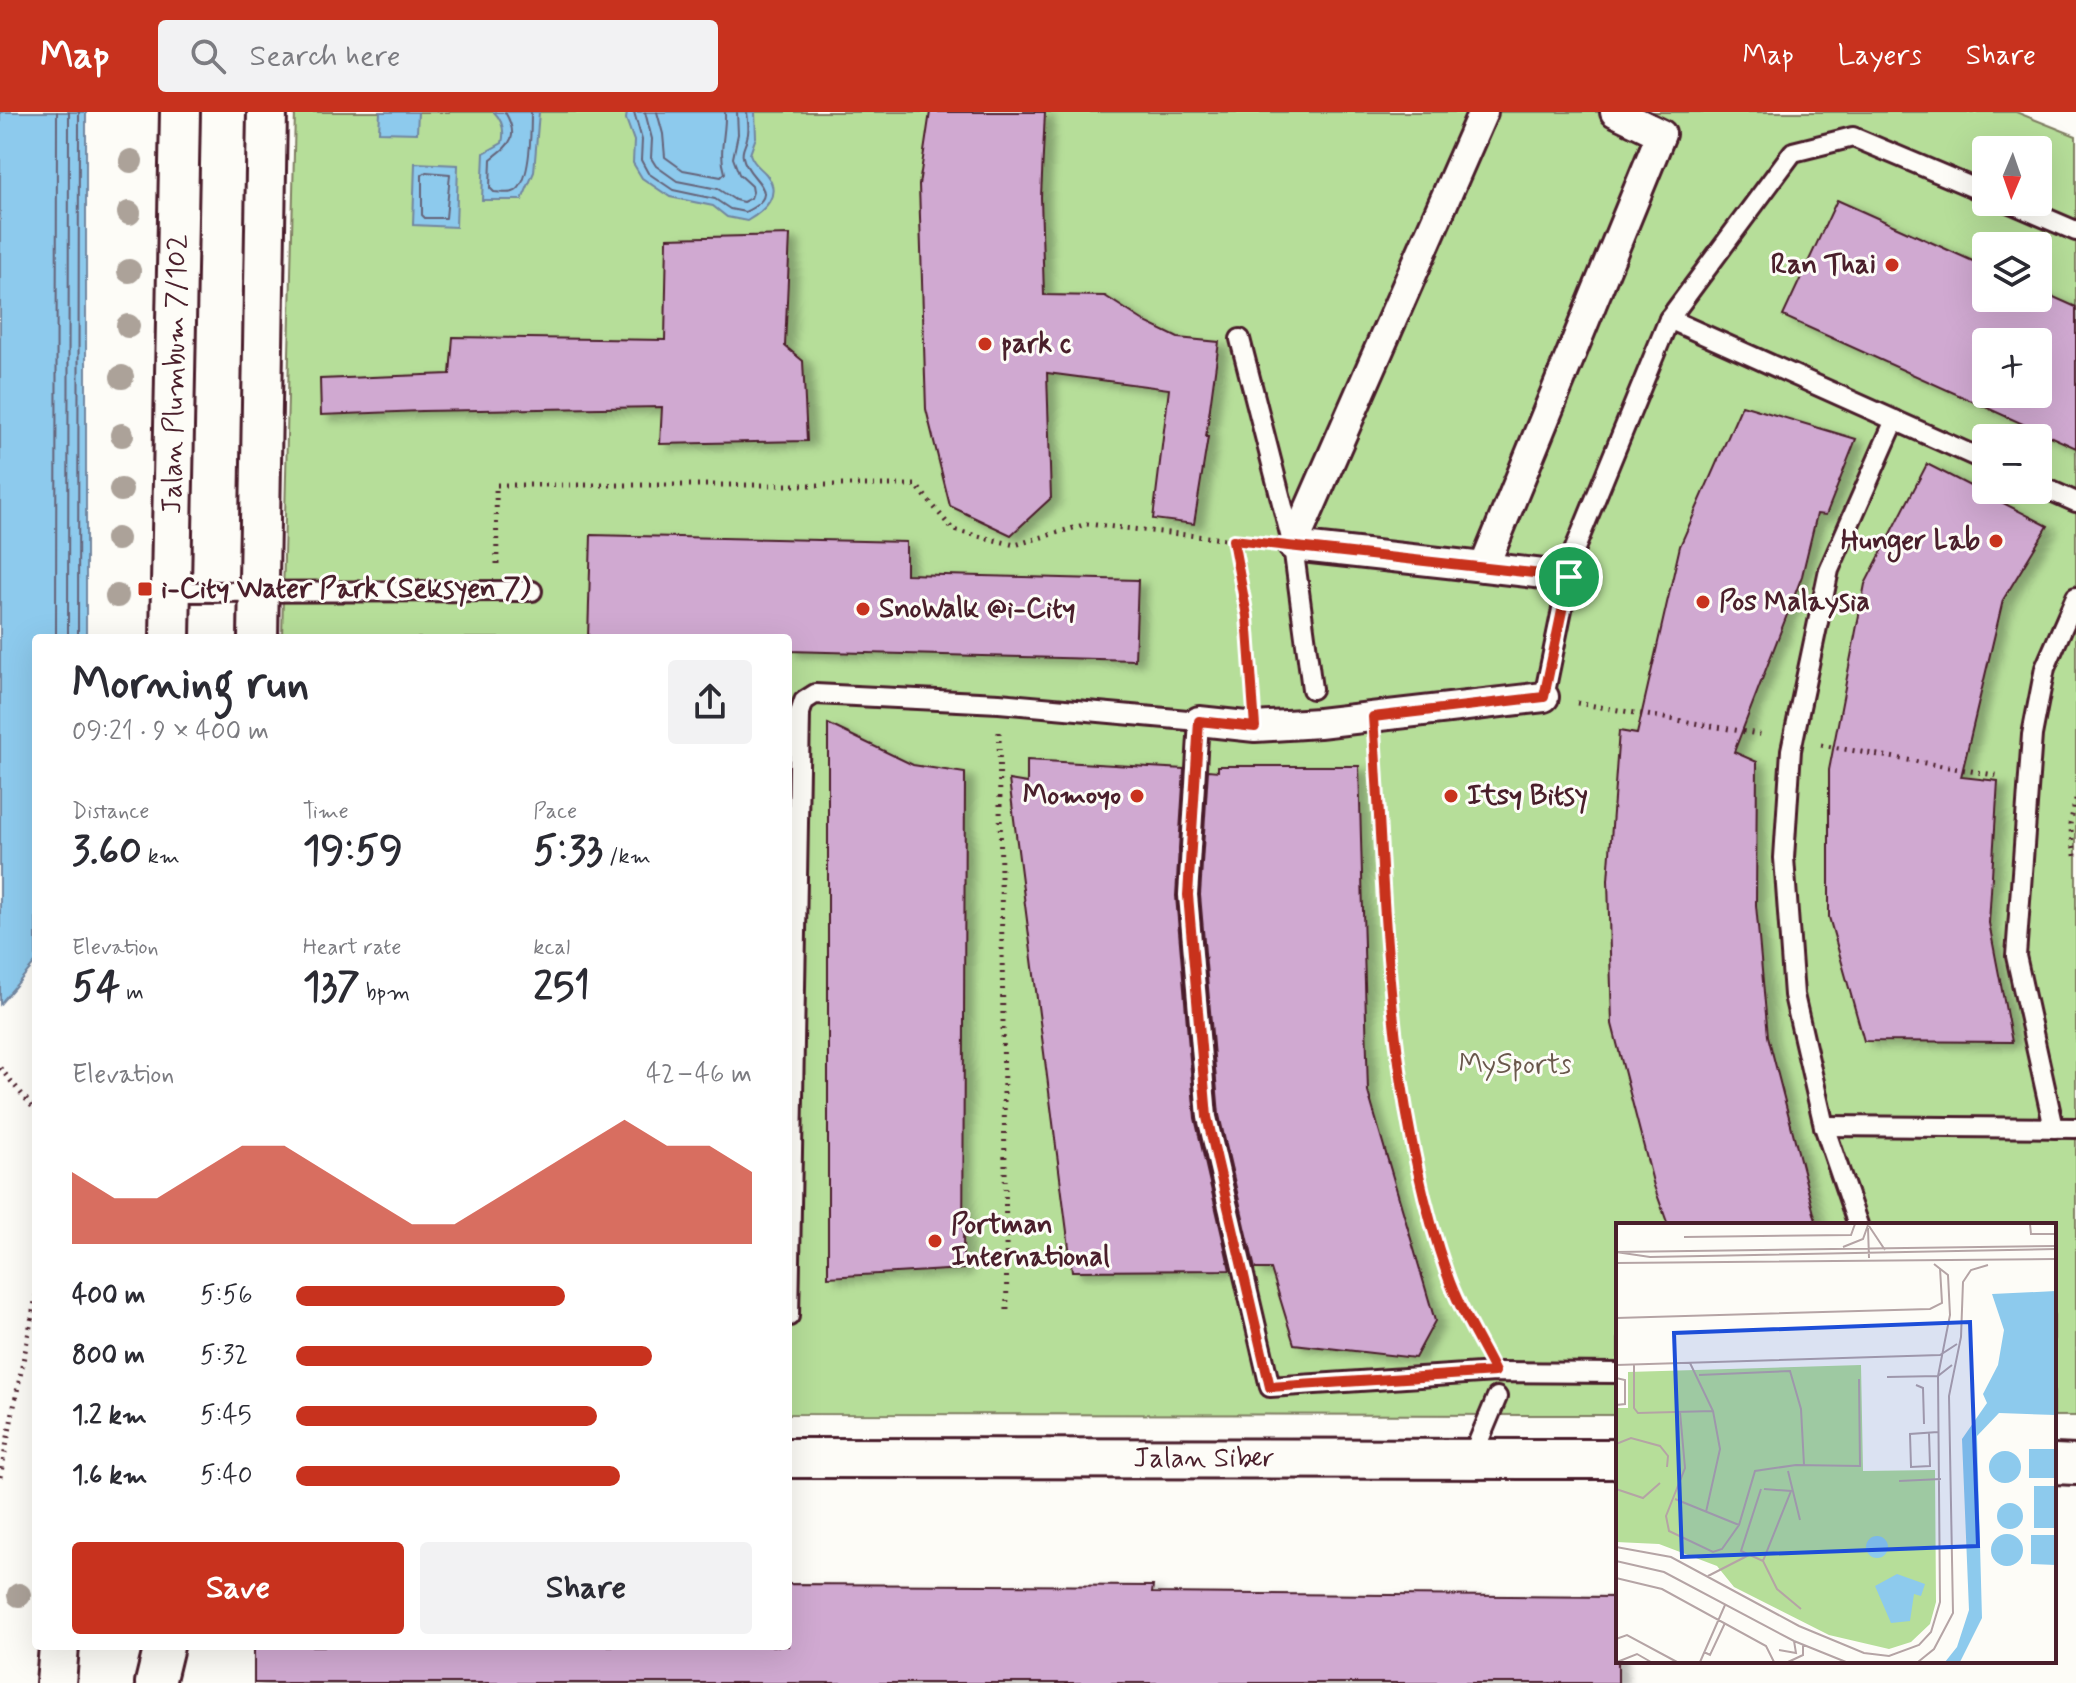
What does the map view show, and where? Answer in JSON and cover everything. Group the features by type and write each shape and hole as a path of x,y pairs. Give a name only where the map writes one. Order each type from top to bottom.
{"street":[{"name":"Jalan Plumbum 7/102","path":"170,634 180,112"},
{"path":"258,634 267,112"},
{"path":"1483,112 1293,546 1569,577"},
{"path":"1484,567 1661,134 1615,112"},
{"path":"1199,721 1255,727 1544,697"},
{"name":"Jalan Siber","path":"792,1458 1616,1459"},
{"path":"2056,1464 2076,1465"},
{"path":"56,1683 59,1650"},
{"path":"155,1683 163,1650"}],"lane":[{"path":"1544,697 1574,551 1669,319 1793,152 1853,137 1972,187"},
{"path":"2041,216 2076,231"},
{"path":"1669,319 1972,455"},
{"path":"1240,339 1293,546 1312,689"},
{"path":"1857,1223 1824,1126 1794,995 1784,858 1791,750 1829,570 1895,420"},
{"path":"2052,491 2076,502"},
{"path":"170,592 532,591"},
{"path":"2054,1128 2016,956 2032,735 2045,668 2076,597"},
{"path":"792,1152 800,713 804,701 815,694 999,703 1199,721 1188,895 1207,1117 1270,1387 1495,1372 1616,1373"},
{"path":"1824,1126 2076,1128"},
{"path":"1472,1457 1497,1397"}],"path":[{"path":"497,591 496,485 916,485 953,530 1015,545 1087,524 1293,546"},
{"path":"1233,540 1247,616 1255,727"},
{"path":"999,703 1007,1313"},
{"path":"1373,717 1396,1053 1416,1169 1448,1276 1495,1372"},
{"path":"2076,799 2070,824 2076,861"},
{"path":"0,1068 32,1106"},
{"path":"0,1477 32,1316"}],"green space":[{"name":"MySports","path":"295,112 2016,112 2076,136 2076,1416 2056,1416 2056,1223 1616,1223 1616,1415 792,1414 792,634 282,634"}],"water":[{"path":"0,112 86,112 86,634 32,634 32,967 0,1004"},
{"path":"380,112 418,112 417,133 379,132"},
{"path":"494,112 539,112 534,172 522,200 482,200 484,153 502,143 503,139 501,123"},
{"path":"627,112 755,112 756,137 750,154 771,182 773,189 769,202 747,221 727,217 713,206 670,197 642,178 633,163 634,141 626,119"},
{"path":"415,163 458,165 456,227 413,225"}],"building":[{"name":"park c","path":"930,112 1045,112 1041,197 1044,295 1105,296 1147,323 1178,338 1219,342 1194,524 1153,519 1169,389 1047,373 1051,498 1011,535 950,506 926,409 919,185"},
{"path":"1837,200 1972,261 1972,312 2052,312 2052,296 2076,307 2076,448 2052,437 2052,424 2023,424 1987,408 2052,408 2052,328 1972,328 1972,401 1783,316"},
{"path":"790,235 785,346 803,361 807,441 660,444 662,407 321,415 320,379 450,374 453,337 665,340 667,238"},
{"path":"1742,405 1856,439 1826,515 1817,514 1802,576 1734,752 1757,762 1756,905 1768,1036 1816,1223 1667,1223 1654,1186 1612,1024 1608,880 1619,731 1637,734 1680,546"},
{"path":"1927,464 1972,487 1972,504 2005,504 2048,526 2003,600 1961,777 1998,781 1989,923 2012,1042 1864,1041 1829,917 1829,770 1865,584"},
{"name":"SnoWalk @i-City","path":"591,535 906,542 906,574 1138,580 1135,660 792,651 792,634 588,634"},
{"path":"828,724 913,765 965,773 963,1269 828,1277"},
{"path":"1027,760 1184,769 1176,896 1195,1118 1230,1270 1072,1271 1009,780 1027,783"},
{"path":"1218,766 1359,766 1368,1092 1435,1321 1415,1358 1294,1344 1271,1269 1255,1269 1219,1115 1200,895 1208,770 1218,771"},
{"path":"792,1584 1153,1586 1152,1593 1616,1597 1618,1683 254,1683 254,1650 792,1650"}],"place":[{"name":"Ran Thai","path":"1892,265"},
{"name":"park c","path":"985,344"},
{"name":"Hunger Lab","path":"1996,541"},
{"name":"i-City Water Park (Seksyen 7)","path":"145,589"},
{"name":"Pos Malaysia","path":"1703,602"},
{"name":"SnoWalk @i-City","path":"863,609"},
{"name":"Momoyo","path":"1137,796"},
{"name":"Itsy Bitsy","path":"1451,796"},
{"name":"Portman International","path":"935,1241"}],"route":[{"path":"1233,540 1569,577 1544,697 1373,717 1396,1053 1416,1169 1448,1276 1495,1372 1270,1387 1207,1117 1188,895 1199,721 1255,727 1247,616 1233,540"}]}
